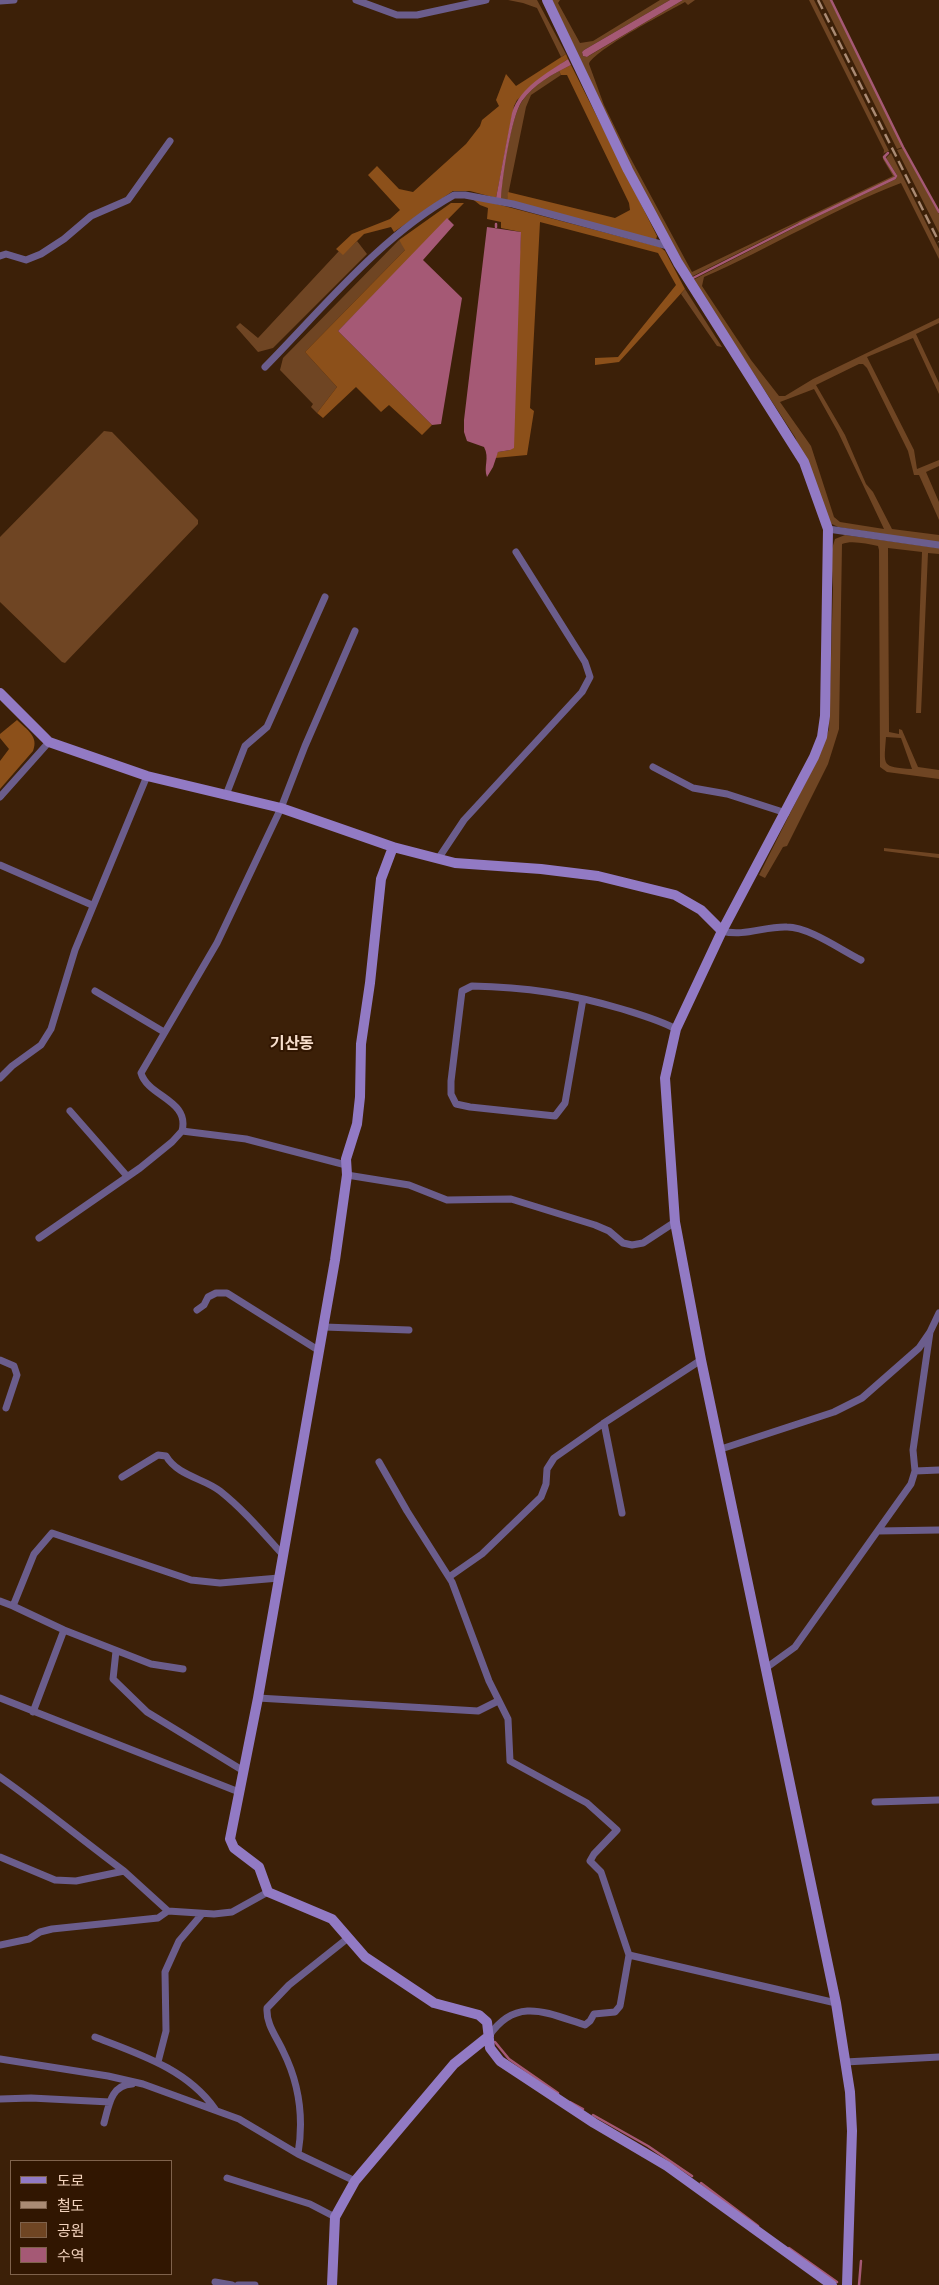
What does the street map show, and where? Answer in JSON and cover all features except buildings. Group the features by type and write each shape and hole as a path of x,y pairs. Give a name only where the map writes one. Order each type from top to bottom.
{"street":[{"path":"0,1 14,0"},
{"path":"356,0 397,15 418,15 486,0"},
{"path":"547,0 628,170 668,246 804,462 828,530 825,696 822,737 786,813 722,931 676,1029 664,1078 675,1222 836,2003 845,2062 852,2131 847,2285"},
{"path":"0,256 6,254 26,260 41,254 64,239 91,216 128,200 170,142"},
{"path":"265,367 376,253 454,195 465,195 513,204 668,246"},
{"path":"828,530 939,545"},
{"path":"438,859 464,820 582,692 590,677 585,662 516,552"},
{"path":"226,795 245,746 267,727 325,597"},
{"path":"39,1238 140,1168 172,1142 182,1131 184,1121 180,1111 144,1082 140,1073 217,942 281,808 354,631"},
{"path":"0,694 49,742 147,776 281,808 393,847 455,863 541,869 598,876 675,895 701,910 722,931 734,934 787,927 799,929 861,960"},
{"path":"0,797 49,742"},
{"path":"653,767 693,788 727,794 786,813"},
{"path":"0,1078 12,1066 41,1045 51,1029 72,958 92,905 147,776"},
{"path":"393,847 381,879 370,983 361,1044 358,1115 346,1170 324,1327 318,1350 258,1698 242,1770 230,1840 234,1848 259,1867 268,1892 332,1919 364,1957 434,2003 478,2015 487,2022 490,2048 500,2061 594,2123 667,2166 832,2285"},
{"path":"0,865 92,905"},
{"path":"583,999 565,1103 555,1116 470,1108 456,1104 451,1094 451,1081 462,991 472,986 554,992 583,999 661,1021 676,1029"},
{"path":"95,991 164,1032"},
{"path":"70,1111 127,1176"},
{"path":"182,1131 246,1139 346,1170 409,1185 447,1200 511,1199 595,1224 608,1231 623,1243 632,1246 643,1243 675,1222"},
{"path":"197,1310 204,1305 208,1297 216,1293 228,1293 318,1350"},
{"path":"721,1449 834,1412 862,1398 919,1348 930,1332 939,1313"},
{"path":"324,1327 409,1330"},
{"path":"766,1668 795,1647 911,1484 915,1471 913,1450 930,1332"},
{"path":"0,1360 14,1366 17,1375 6,1408"},
{"path":"449,1577 482,1554 541,1497 546,1484 547,1469 554,1458 604,1423 702,1360"},
{"path":"604,1423 622,1513"},
{"path":"122,1477 158,1456 166,1456 170,1464 180,1471 206,1482 223,1494 254,1522 283,1556"},
{"path":"332,2285 335,2217 355,2181 454,2064 489,2036 498,2023 522,2010 537,2010 584,2025 590,2022 594,2014 615,2012 620,2006 629,1955 601,1872 590,1861 594,1854 617,1830 587,1803 510,1761 508,1719 498,1701 449,1577 407,1511 379,1462"},
{"path":"915,1471 939,1470"},
{"path":"878,1531 939,1530"},
{"path":"13,1606 34,1554 52,1533 191,1580 220,1583 279,1578"},
{"path":"0,1602 13,1606 64,1630 151,1664 183,1669"},
{"path":"33,1712 64,1630"},
{"path":"116,1651 113,1679 127,1694 147,1712 242,1770"},
{"path":"0,1698 239,1792"},
{"path":"258,1698 478,1711 498,1701"},
{"path":"0,1777 45,1808 80,1838 124,1870 168,1911 202,1914 232,1912 268,1892"},
{"path":"875,1802 939,1800"},
{"path":"0,1857 56,1880 76,1881 124,1870"},
{"path":"0,1945 29,1939 40,1932 52,1928 158,1918 168,1911"},
{"path":"158,2062 166,2031 165,1972 179,1941 202,1914"},
{"path":"298,2154 302,2115 295,2082 284,2052 266,2018 267,2008 289,1984 348,1938"},
{"path":"629,1955 836,2003"},
{"path":"95,2036 158,2062 194,2085 216,2109"},
{"path":"845,2062 939,2056"},
{"path":"0,2058 108,2076 143,2084 216,2109 239,2119 298,2154 355,2181"},
{"path":"104,2122 110,2102 118,2087 125,2084 143,2084"},
{"path":"0,2098 110,2102"},
{"path":"227,2178 310,2204 335,2217"},
{"path":"214,2282 232,2285"},
{"path":"238,2285 255,2285"}],"green space":[{"path":"508,0 537,0 566,54 561,57 537,8"},
{"path":"552,0 560,0 558,3 580,43 593,41 660,0 670,0 584,50 582,52 583,56 587,57 683,0 695,0 688,5 685,2 617,41 589,64 604,105 625,148 692,272 893,176 883,157 894,174 894,178 794,225 691,277 640,185"},
{"path":"809,0 814,0 889,151 883,155 884,150"},
{"path":"822,0 830,0 903,147 897,149"},
{"path":"559,71 561,75 531,95 526,107 507,200 501,199 503,177 514,119 527,95 544,80"},
{"path":"903,148 939,214 939,233 897,150"},
{"path":"891,153 939,249 939,259 901,183 876,193 704,277 702,286 751,360 779,396 785,396 813,379 939,318 939,323 916,334 939,383 939,394 913,338 867,357 914,450 917,469 939,460 939,466 926,472 939,502 939,520 919,475 914,475 908,451 867,368 863,364 859,364 816,385 845,435 866,484 873,492 892,529 939,535 939,543 838,527 830,523 795,437 693,280 798,226 896,179 897,175 886,158","holes":["814,389 838,432 884,529 840,522 834,517 811,446 780,402"]},
{"path":"399,240 406,249 305,352 337,387 317,413 311,407 313,404 280,370 283,358"},
{"path":"357,241 367,254 273,348 258,352 236,327 240,323 258,338 339,251 343,254"},
{"path":"685,289 722,347 717,346 681,294"},
{"path":"104,431 112,432 198,520 198,524 65,663 0,602 0,537"},
{"path":"845,535 939,548 939,554 928,553 921,713 916,713 922,552 888,548 889,732 899,734 899,729 902,730 918,767 939,770 939,779 887,772 880,767 879,550 878,546 864,543 850,542 842,544 839,729 828,764 787,846 783,847 765,878 759,875 821,752 829,729 833,588 831,552 835,539","holes":["886,737 901,738 912,769 890,766 885,759"]},
{"path":"884,848 939,854 939,858 884,851"}],"shaded area":[{"path":"566,54 568,59 548,73 517,100 514,106 496,198 470,191 453,191 394,232 391,227 364,234 343,255 336,249 352,234 390,219 400,210 368,175 377,166 399,189 413,192 466,144 480,126 482,120 499,106 496,100 506,74 516,86"},
{"path":"571,65 657,236 656,240 507,200 508,192 615,218 630,210 629,203 567,75 561,75 559,71"},
{"path":"470,197 660,247 665,251 685,289 619,362 595,365 595,358 618,357 676,285 658,253 540,222 530,408 534,411 527,455 495,458 498,452 510,450 521,232 501,228 501,222 487,219 488,208 480,205"},
{"path":"451,203 464,203 338,331 432,425 422,435 389,405 381,412 356,387 323,418 317,413 337,387 305,352 405,250 399,240"},
{"path":"17,720 33,737 33,751 0,789 0,761 9,749 0,738 0,734"}],"water":[{"path":"670,0 683,0 587,57 583,56 582,52 584,50"},
{"path":"568,59 571,65 538,85 522,101 514,120 511,134 505,163 501,199 496,198 512,113 516,104 528,88 543,75"},
{"path":"447,218 454,225 423,260 462,298 441,424 432,425 338,331"},
{"path":"487,227 521,232 514,448 498,452 487,477 486,451 484,447 467,441 464,432 464,420"}],"waterway":[{"path":"831,0 903,147 939,212"},
{"path":"693,278 895,178 896,176 884,157 888,153"},
{"path":"495,2042 509,2059 558,2093"},
{"path":"570,2102 583,2109"},
{"path":"593,2115 648,2146 692,2176"},
{"path":"701,2183 758,2226"},
{"path":"789,2248 837,2282"},
{"path":"859,2285 861,2261"}],"railway":[{"path":"818,0 939,242"}],"district":[{"name":"기산동","path":"292,1044"}]}
